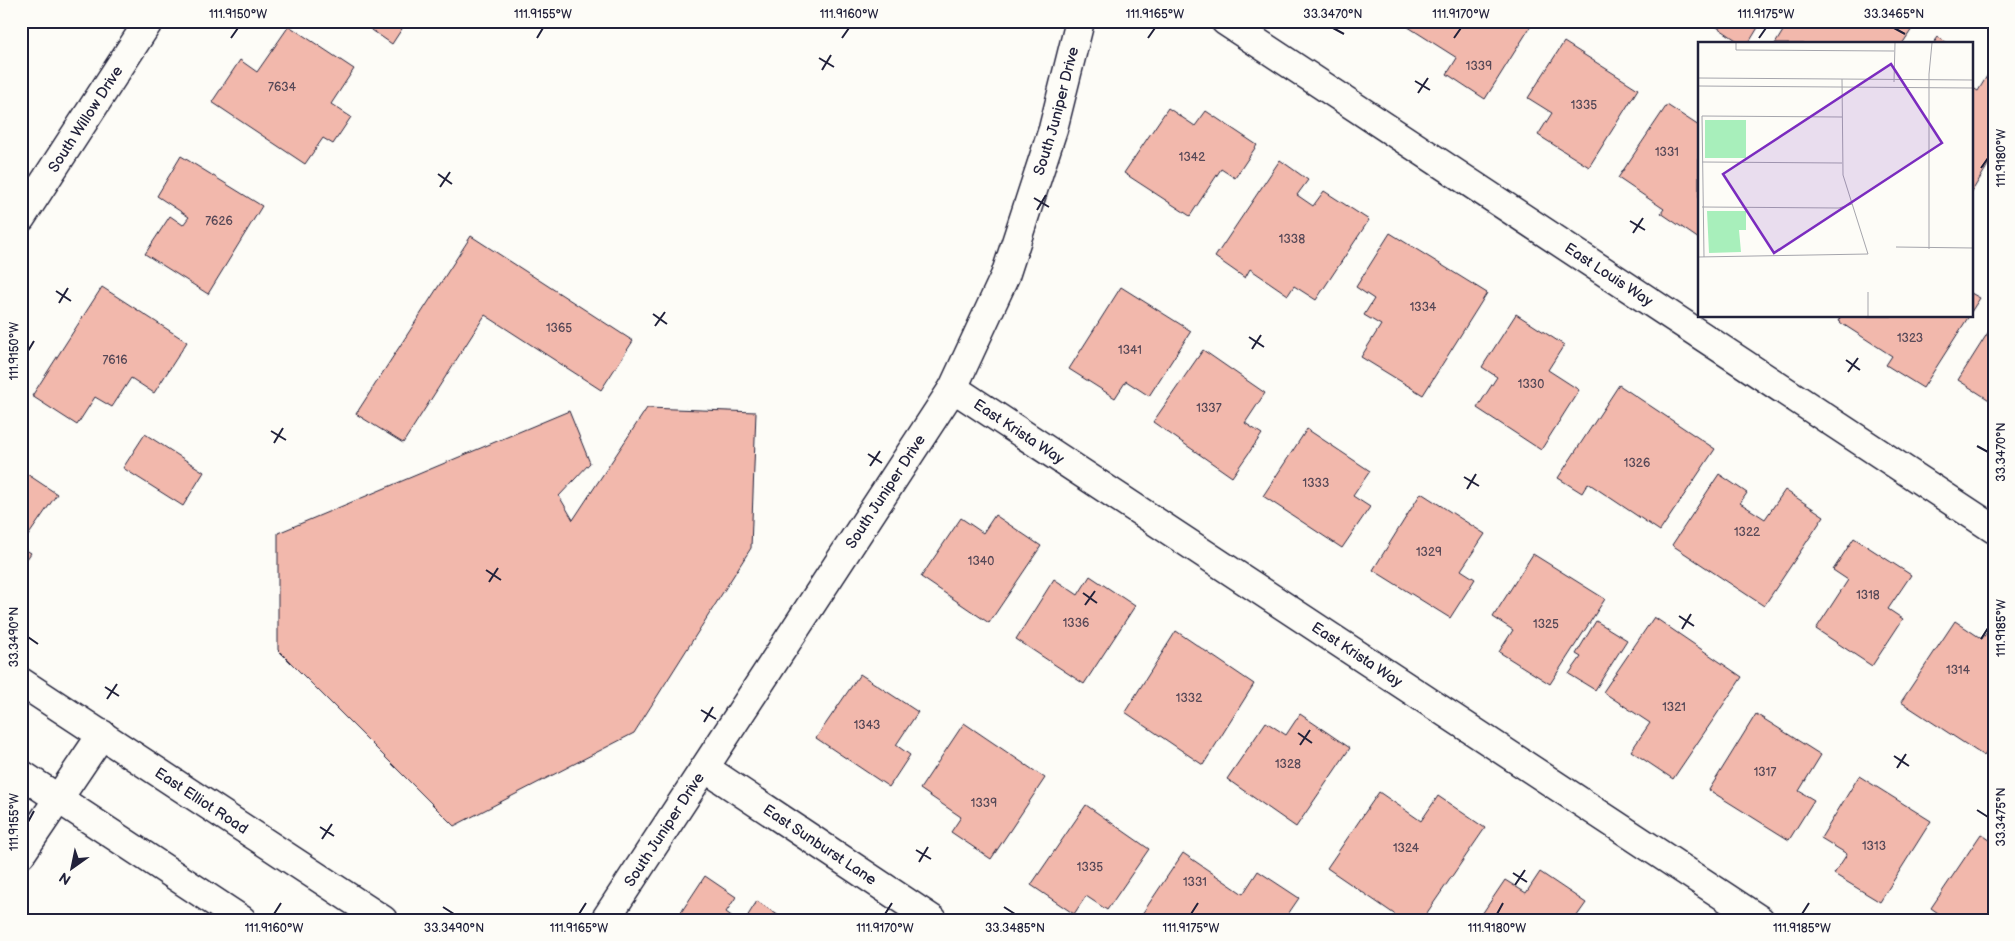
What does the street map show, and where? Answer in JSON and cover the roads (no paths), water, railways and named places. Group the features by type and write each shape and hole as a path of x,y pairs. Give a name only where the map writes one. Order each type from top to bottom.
{"street":[{"name":"South Willow Drive","path":"21,218 149,21"},
{"name":"South Juniper Drive","path":"605,920 953,388 1005,276 1053,129 1080,21"},
{"name":"East Louis Way","path":"1225,21 1994,529"},
{"name":"East Krista Way","path":"953,388 1760,920"},
{"name":"East Elliot Road","path":"21,682 383,920"},
{"path":"21,854 102,734"},
{"name":"East Sunburst Lane","path":"705,768 933,920"},
{"path":"21,774 242,920"}]}
